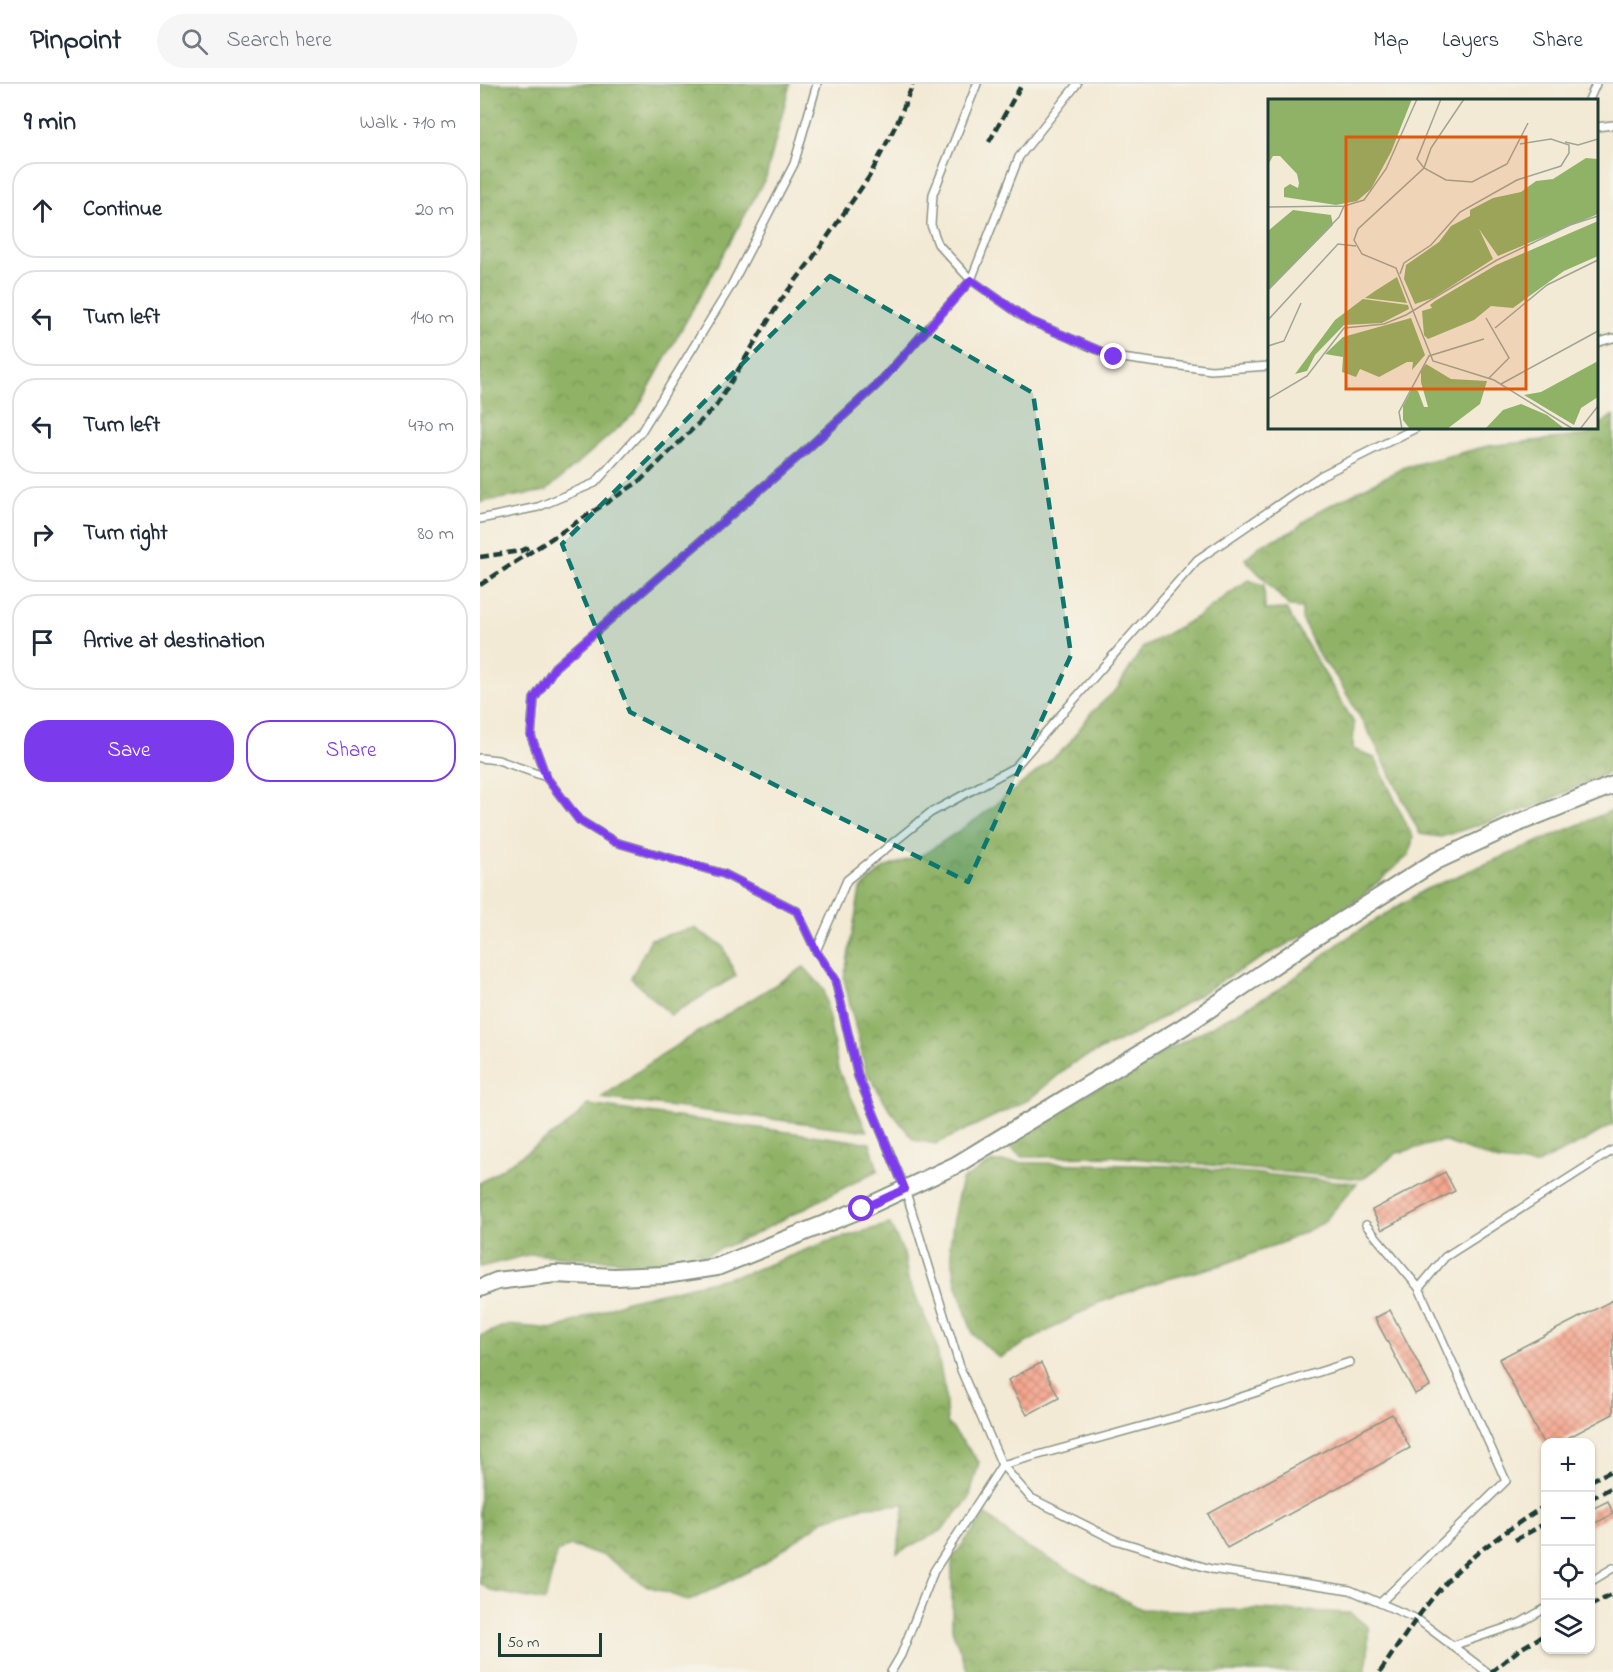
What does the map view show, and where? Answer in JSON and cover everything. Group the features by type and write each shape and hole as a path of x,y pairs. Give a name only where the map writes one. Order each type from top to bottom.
{"street":[{"path":"480,1288 497,1281 555,1274 624,1277 665,1275 717,1267 862,1209 956,1165 1184,1027 1311,940 1436,861 1523,821 1613,785"}],"lane":[{"path":"480,519 538,507 596,483 641,432 731,286 794,164 817,84"},
{"path":"977,84 933,194 931,225 938,244 971,280 1028,320 1114,357 1211,370 1268,366"},
{"path":"1077,84 1019,157 971,280 880,382 798,457 555,667 534,699 531,736 546,777 579,820 615,842 724,874 797,911 816,951 835,979 858,1076 905,1189 961,1370 1002,1465 1031,1498 1115,1540 1211,1569 1350,1590 1417,1619 1487,1672"},
{"path":"1589,99 1596,84"},
{"path":"1598,127 1613,126"},
{"path":"1598,343 1613,338"},
{"path":"816,951 847,880 930,813 1015,767 1197,560 1322,475 1414,429"},
{"path":"480,758 498,760 546,777"},
{"path":"1419,1288 1445,1257 1613,1150"},
{"path":"1366,1225 1419,1288 1506,1481 1380,1603"},
{"path":"891,1672 901,1655 934,1571 1002,1465 1202,1410 1350,1362"},
{"path":"1595,1579 1613,1568"},
{"path":"1452,1646 1520,1623 1541,1610"}],"highlighted area":[{"path":"830,276 1033,393 1071,655 968,882 630,712 562,544"}],"green space":[{"path":"480,84 790,84 766,177 635,413 546,491 480,502"},
{"path":"1613,415 1613,770 1536,806 1441,837 1420,834 1373,740 1338,679 1319,656 1302,619 1302,608 1290,607 1245,559 1262,544 1291,532 1319,511 1405,467 1488,446 1587,435 1598,429"},
{"path":"1248,580 1264,585 1265,610 1286,609 1354,723 1353,749 1375,758 1413,838 1409,855 1362,896 1327,922 1231,975 1137,1033 1073,1063 1028,1100 936,1144 914,1140 890,1110 866,1071 844,979 860,890 884,868 924,854 978,818 1034,774 1067,746 1091,713 1117,689 1143,647 1197,617"},
{"path":"1613,810 1613,1124 1584,1141 1535,1165 1499,1161 1443,1141 1397,1153 1362,1179 1110,1156 1022,1157 1007,1145 1042,1118 1277,991 1342,941 1424,890"},
{"path":"694,928 723,946 736,976 671,1015 631,978 651,939"},
{"path":"804,967 824,989 838,1069 867,1131 601,1098 661,1055"},
{"path":"588,1105 870,1143 878,1170 751,1236 705,1255 659,1264 532,1254 480,1267 480,1183 569,1124"},
{"path":"992,1162 1175,1166 1357,1183 1323,1223 1286,1241 1222,1265 1160,1281 1098,1303 999,1358 973,1334 956,1283 950,1245 962,1180"},
{"path":"890,1224 904,1254 908,1279 935,1340 945,1392 947,1422 979,1462 969,1499 941,1531 897,1553 905,1504 866,1506 824,1520 763,1564 689,1601 643,1584 605,1556 571,1546 557,1552 545,1601 492,1591 480,1583 480,1336 506,1325 555,1329 627,1301 747,1273 826,1242"},
{"path":"986,1514 1018,1542 1141,1609 1197,1611 1255,1609 1350,1613 1368,1627 1368,1655 1365,1672 968,1672 952,1629 952,1558"}],"building":[{"path":"1445,1172 1455,1191 1382,1230 1372,1210"},
{"path":"1613,1300 1613,1414 1567,1438 1541,1439 1499,1359"},
{"path":"1390,1310 1430,1386 1415,1394 1375,1318"},
{"path":"1041,1363 1059,1398 1027,1415 1008,1380"},
{"path":"1392,1414 1410,1448 1227,1548 1208,1514"},
{"path":"1608,1501 1613,1514 1595,1523 1595,1508"}],"railway":[{"path":"480,585 640,481 716,406 781,300 869,177 898,121 913,84"},
{"path":"989,142 1022,84"},
{"path":"480,557 521,551 529,547"},
{"path":"1595,1479 1613,1470"},
{"path":"1595,1496 1613,1487"},
{"path":"1380,1672 1446,1582 1494,1540 1541,1508"},
{"path":"1515,1540 1541,1526"},
{"path":"1595,1603 1613,1594"},
{"path":"1491,1672 1520,1649 1541,1637"}],"route":[{"path":"862,1209 905,1189 858,1076 835,979 816,951 797,911 724,874 615,842 579,820 546,777 531,736 534,699 555,667 807,449 880,382 971,280 1028,320 1114,357"}]}
